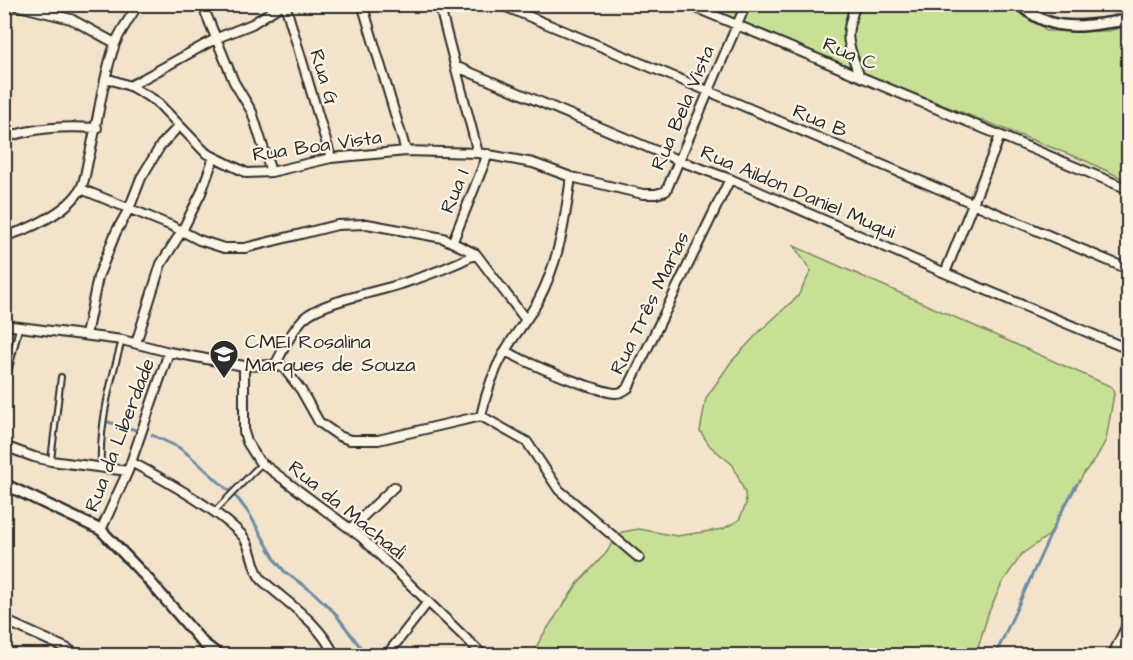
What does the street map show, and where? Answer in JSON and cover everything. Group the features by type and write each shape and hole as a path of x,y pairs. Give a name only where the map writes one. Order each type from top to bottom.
{"street":[{"path":"11,4 71,20 116,43"},
{"path":"202,4 234,82 254,119 271,172"},
{"path":"130,86 217,38 252,24 284,4"},
{"name":"Rua G","path":"284,4 331,158"},
{"path":"364,4 406,151"},
{"path":"439,4 478,153"},
{"name":"Rua B","path":"499,4 1128,269"},
{"name":"Rua C","path":"687,4 1128,189"},
{"name":"Rua Bela Vista","path":"666,191 746,4"},
{"path":"856,4 847,30 847,37 859,75"},
{"path":"1019,4 1037,19 1073,27 1128,20"},
{"path":"4,236 32,228 44,221 81,189 116,43 138,5"},
{"name":"Rua Aildon Daniel Muqui","path":"455,66 680,161 730,179 945,273 1128,349"},
{"name":"Rua Boa Vista","path":"106,78 130,86 161,105 199,147 247,173 271,172 331,158 406,151 478,153 533,164 571,177 642,194 666,191"},
{"path":"4,138 29,130 57,126 97,128"},
{"path":"86,335 98,277 116,232 129,209 141,178 161,145 179,126"},
{"path":"945,273 1000,136"},
{"name":"Rua I","path":"453,241 488,154"},
{"path":"136,343 161,264 182,231 201,193 214,157"},
{"path":"481,416 491,378 505,351 539,300 556,261 563,234 571,177"},
{"name":"Rua Três Marias","path":"505,351 535,367 566,378 608,392 617,394 624,392 730,179"},
{"path":"81,189 215,246 234,249 337,225 367,224 417,232 453,241 476,254 526,321"},
{"path":"476,254 455,265 405,283 312,313 295,329 275,365 283,367 301,390 319,422 339,436 350,440 378,440 481,416 527,442 559,490 639,558"},
{"name":"Rua da Liberdade","path":"4,325 122,340 169,352 243,366 275,365"},
{"name":"Rua da Liberdade","path":"101,530 128,471 169,352"},
{"name":"Rua da Machadi","path":"243,366 244,432 247,442 262,464 366,542 484,656"},
{"path":"4,446 51,461 128,471"},
{"path":"131,462 162,478 214,513 245,539 261,580 312,622 321,632 335,656"},
{"path":"4,484 101,530 146,577 203,643 220,656"},
{"path":"350,529 393,487"},
{"path":"386,656 428,602"},
{"path":"4,620 79,656"},
{"path":"1112,656 1128,623"}],"lane":[{"path":"1032,14 1037,4"},
{"path":"4,389 20,327"},
{"path":"100,466 100,450 110,383 122,340"},
{"path":"51,461 61,377"},
{"path":"214,513 262,464"}],"green space":[{"path":"1019,4 1032,14 1046,31 1108,31 1128,26 1128,181 1086,161 772,38 773,34 712,12 701,5"},
{"path":"794,246 1112,387 1114,394 1106,440 1084,473 1049,535 1022,554 1002,583 988,614 976,655 532,656 541,638 578,583 607,552 615,537 622,532 639,529 677,536 723,529 739,520 746,504 745,493 733,465 710,446 700,431 706,398 731,362 798,296 811,271"}],"waterway":[{"path":"108,422 136,430"},
{"path":"152,435 178,447 189,455 238,499 285,572 313,592 334,612 367,656"},
{"path":"995,656 1058,518 1077,484"}],"place":[{"name":"CMEI Rosalina Marques de Souza","path":"224,380"}]}
